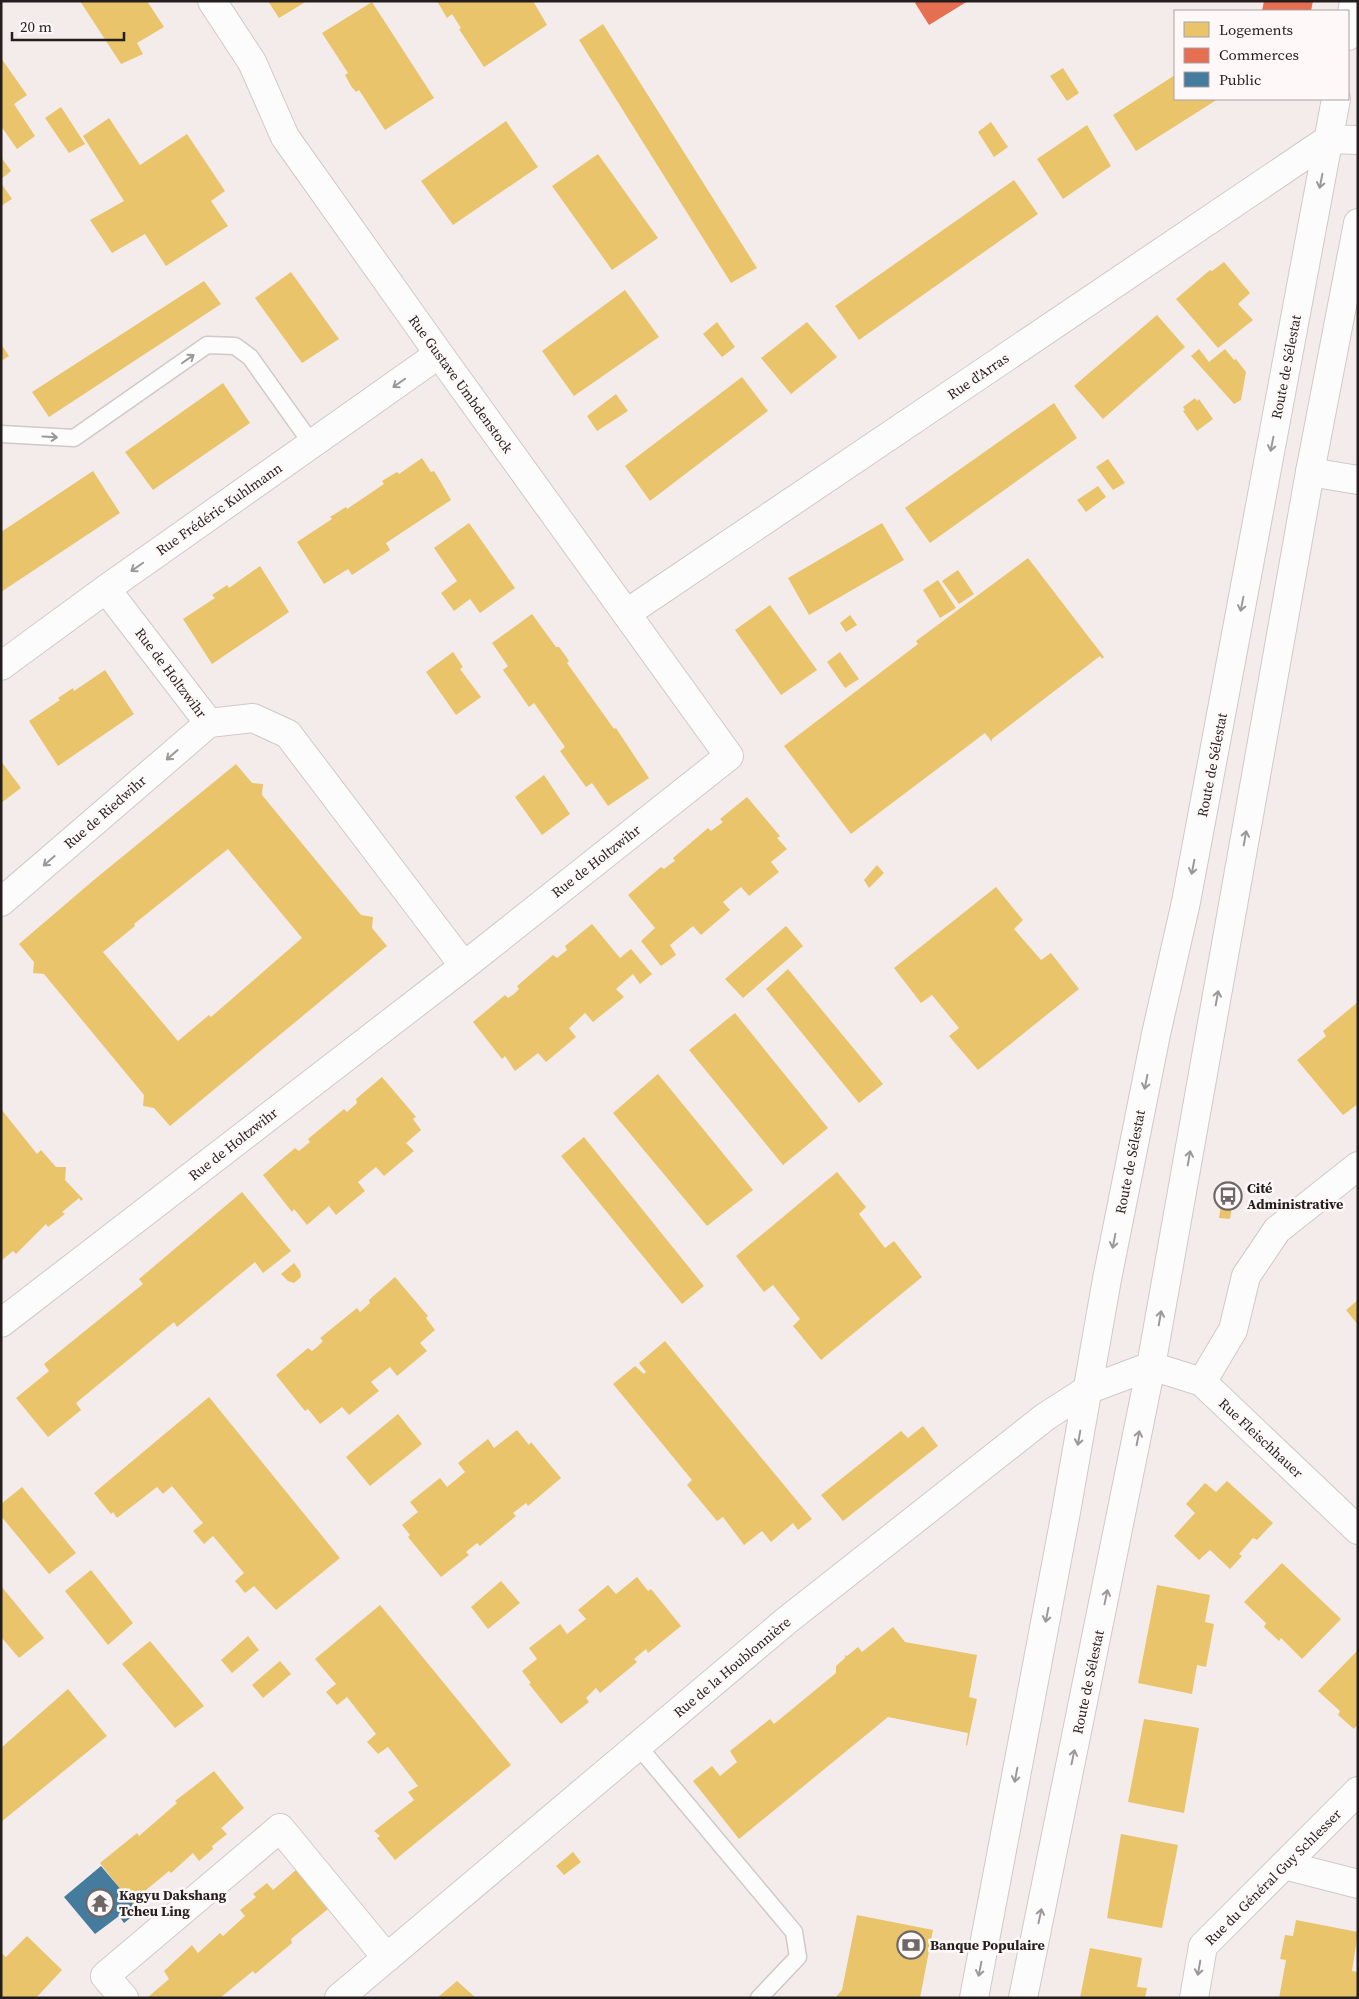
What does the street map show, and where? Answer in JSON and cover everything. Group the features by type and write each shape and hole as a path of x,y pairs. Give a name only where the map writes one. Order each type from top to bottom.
{"street":[{"name":"Rue Gustave Umbdenstock","path":"212,1 252,62 285,136 439,354 729,756"},
{"path":"1349,30 1354,1"},
{"name":"Route de Sélestat","path":"974,1998 1107,1279 1154,1044 1186,902 1336,100"},
{"path":"1329,139 1358,140"},
{"name":"Rue d'Arras","path":"627,613 1329,139"},
{"name":"Route de Sélestat","path":"1023,1998 1151,1366 1310,472 1358,223"},
{"name":"Rue Frédéric Kuhlmann","path":"1,666 106,589 439,354"},
{"path":"1310,472 1358,480"},
{"name":"Rue de Holtzwihr","path":"106,589 209,723 253,718 288,734 464,966"},
{"name":"Rue de Riedwihr","path":"1,902 209,723"},
{"name":"Rue de Holtzwihr","path":"1,1322 464,966 729,756"},
{"path":"1202,1382 1233,1330 1246,1276 1277,1230 1358,1166"},
{"path":"1087,1390 1151,1366"},
{"name":"Rue Fleischhauer","path":"1151,1366 1202,1382 1358,1530"},
{"name":"Rue de la Houblonnière","path":"339,1998 786,1622 1044,1417 1087,1390"},
{"name":"Rue du Général Guy Schlesser","path":"1194,1998 1203,1946 1358,1791"},
{"path":"124,1998 105,1976 280,1828 387,1958"},
{"path":"1284,1865 1358,1884"}],"lane":[{"path":"1,434 74,438 207,345 235,346 250,357 312,444"},
{"path":"638,1746 794,1932 798,1957 760,1998"}],"building: Logements":[{"path":"80,1 147,1 164,27 137,43 143,54 121,64"},
{"path":"268,1 307,1 279,18"},
{"path":"437,1 533,1 547,25 484,67 459,29 461,28 452,14 447,18"},
{"path":"372,2 434,98 385,130 359,90 356,92 351,86 345,75 348,73 322,33"},
{"path":"603,24 757,268 731,283 579,40"},
{"path":"1,58 27,95 14,104 35,136 17,149 1,126"},
{"path":"1063,68 1079,93 1067,101 1050,76"},
{"path":"1174,76 1174,100 1216,100 1136,151 1113,115"},
{"path":"61,107 85,144 69,153 45,118"},
{"path":"109,118 140,165 187,134 225,191 211,201 228,226 166,266 145,234 112,253 90,220 124,201 83,136"},
{"path":"506,121 538,167 453,225 421,181"},
{"path":"991,122 1008,147 994,157 978,132"},
{"path":"1087,125 1111,166 1063,199 1037,159"},
{"path":"598,154 658,238 612,270 552,186"},
{"path":"1,157 11,171 1,179"},
{"path":"1014,180 1038,214 859,340 835,306"},
{"path":"1,183 12,199 1,206"},
{"path":"1224,262 1250,293 1238,304 1253,320 1218,348 1176,299 1210,270 1212,271"},
{"path":"291,272 339,339 302,363 255,298"},
{"path":"204,281 221,304 49,417 32,392"},
{"path":"625,290 659,337 574,396 542,351"},
{"path":"1157,315 1185,347 1103,419 1074,386"},
{"path":"717,322 735,347 722,357 703,334"},
{"path":"807,322 837,357 791,394 761,358"},
{"path":"1,344 9,356 1,361"},
{"path":"1199,349 1209,362 1225,349 1234,360 1236,359 1246,372 1241,400 1234,404 1191,356"},
{"path":"742,377 768,411 650,501 625,466"},
{"path":"223,383 250,423 153,490 125,452"},
{"path":"616,394 628,411 597,431 587,416"},
{"path":"1195,398 1197,401 1199,399 1213,419 1197,431 1183,411 1185,410 1183,407"},
{"path":"1054,403 1077,438 930,543 905,508"},
{"path":"422,458 431,472 434,471 451,500 386,543 390,550 352,575 348,569 324,584 297,542 332,519 330,517 346,507 347,509 384,484 382,481 397,472 399,474"},
{"path":"1108,459 1125,483 1113,490 1096,467"},
{"path":"93,471 120,513 1,592 1,532"},
{"path":"1098,486 1106,497 1086,512 1077,500"},
{"path":"469,523 515,588 480,613 470,599 454,611 441,593 457,581 434,548"},
{"path":"882,523 904,560 809,615 788,578"},
{"path":"1028,558 1104,657 1102,659 1100,656 992,739 992,742 985,733 851,834 784,746 918,644 916,641"},
{"path":"260,566 289,612 212,664 183,619 215,598 212,595 227,585 229,588"},
{"path":"958,570 974,594 959,604 942,581"},
{"path":"938,580 956,608 940,618 923,590"},
{"path":"770,605 817,670 781,695 735,630"},
{"path":"532,614 556,647 559,647 565,655 569,661 567,663 614,729 616,728 649,778 608,806 592,783 586,787 560,751 565,747 534,703 529,707 503,670 508,666 492,643"},
{"path":"850,615 857,625 846,632 840,623"},
{"path":"453,652 463,667 460,669 481,697 456,715 426,672"},
{"path":"840,652 859,679 845,688 827,662"},
{"path":"105,670 134,714 58,766 29,721 60,700 58,698 73,688 74,691"},
{"path":"1,761 21,788 1,803"},
{"path":"236,764 252,783 263,784 262,795 361,915 373,917 372,928 387,946 170,1126 154,1108 143,1106 144,1095 44,974 33,973 34,962 19,944 95,879","holes":["228,849 302,938 211,1017 209,1015 178,1041 103,952 135,926 134,924"]},
{"path":"544,775 570,814 542,835 515,797"},
{"path":"747,797 780,836 777,838 787,849 771,862 779,872 749,896 741,887 723,902 730,910 701,935 693,926 670,945 676,955 661,966 641,941 655,928 628,895 661,867 664,869 675,861 673,858 708,828 711,831 723,822 720,819"},
{"path":"877,865 884,873 869,888 864,880"},
{"path":"996,887 1023,920 1014,929 1041,960 1051,953 1079,989 978,1070 949,1036 959,1028 932,995 921,1003 894,968"},
{"path":"592,924 620,958 631,949 652,974 640,984 633,974 616,989 624,997 593,1022 585,1013 569,1028 576,1037 546,1062 538,1053 515,1071 505,1056 502,1059 473,1022 505,995 508,998 514,994 519,989 517,986 553,955 557,958 567,950 565,946"},
{"path":"786,926 803,946 743,998 725,979"},
{"path":"788,969 883,1084 859,1103 766,989"},
{"path":"1358,1002 1358,1104 1343,1115 1297,1060 1326,1036 1323,1031"},
{"path":"735,1013 828,1128 783,1165 689,1050"},
{"path":"658,1074 753,1190 707,1226 613,1113"},
{"path":"382,1077 416,1117 413,1119 421,1130 406,1143 414,1151 384,1176 376,1167 358,1182 365,1191 336,1215 329,1206 307,1225 294,1209 292,1212 263,1175 295,1148 299,1151 310,1142 308,1139 344,1109 347,1112 357,1103 356,1099"},
{"path":"1,1109 37,1154 41,1150 56,1167 66,1167 65,1180 83,1199 81,1201 79,1198 62,1212 65,1214 48,1227 46,1224 16,1254 13,1251 1,1261"},
{"path":"584,1137 704,1286 682,1304 561,1156"},
{"path":"837,1172 866,1207 859,1214 885,1248 894,1241 922,1277 821,1360 793,1326 800,1319 773,1285 764,1292 736,1256"},
{"path":"242,1192 291,1251 263,1273 255,1262 177,1327 174,1322 76,1403 81,1410 48,1437 16,1398 49,1371 44,1364 143,1284 139,1279"},
{"path":"1223,1192 1234,1194 1230,1219 1219,1218"},
{"path":"294,1263 300,1271 301,1277 294,1283 288,1281 281,1274"},
{"path":"395,1277 428,1316 426,1318 435,1330 420,1343 427,1351 397,1376 390,1367 371,1382 379,1391 349,1415 342,1407 320,1424 308,1409 305,1411 276,1375 308,1348 312,1351 317,1347 323,1341 320,1338 357,1308 360,1312 370,1303 369,1300"},
{"path":"1358,1300 1358,1325 1346,1310"},
{"path":"665,1341 812,1519 798,1530 793,1523 771,1542 762,1531 744,1545 723,1517 717,1521 687,1485 692,1480 613,1384 635,1366 644,1374 646,1372 639,1363"},
{"path":"209,1397 340,1558 276,1610 254,1586 245,1593 235,1581 244,1573 213,1536 204,1544 193,1531 203,1523 172,1486 163,1494 157,1487 117,1518 113,1512 111,1514 94,1493"},
{"path":"398,1414 422,1444 370,1486 346,1457"},
{"path":"923,1426 938,1446 843,1521 821,1495 901,1431 908,1438"},
{"path":"517,1430 529,1445 531,1442 561,1478 528,1506 526,1503 513,1513 516,1516 480,1546 477,1543 472,1547 466,1552 469,1555 441,1577 408,1537 410,1535 402,1525 418,1512 410,1502 440,1478 447,1487 465,1472 458,1463 488,1439 494,1448"},
{"path":"1227,1481 1273,1523 1257,1540 1253,1538 1239,1554 1242,1556 1230,1569 1210,1550 1199,1560 1174,1536 1195,1513 1186,1504 1205,1483 1216,1492"},
{"path":"22,1487 76,1553 49,1574 1,1516 1,1504"},
{"path":"1282,1563 1341,1619 1302,1659 1281,1638 1279,1641 1264,1627 1266,1623 1244,1602"},
{"path":"91,1570 133,1623 108,1645 65,1591"},
{"path":"637,1577 648,1591 651,1589 681,1626 648,1653 646,1649 634,1659 637,1662 600,1693 596,1688 586,1698 589,1702 561,1724 529,1684 531,1683 522,1671 537,1659 529,1648 560,1624 567,1634 586,1619 578,1610 608,1585 616,1594"},
{"path":"501,1581 520,1603 488,1629 471,1607"},
{"path":"1157,1585 1210,1595 1205,1622 1214,1624 1206,1667 1197,1665 1192,1694 1138,1683"},
{"path":"1,1586 44,1638 19,1658 1,1637"},
{"path":"380,1605 511,1765 395,1860 377,1838 380,1836 374,1831 414,1800 408,1792 418,1786 388,1747 378,1754 367,1742 376,1734 347,1697 337,1705 326,1692 336,1684 315,1659"},
{"path":"893,1627 905,1642 977,1655 969,1697 977,1699 967,1746 968,1733 888,1717 739,1839 693,1781 712,1766 720,1776 737,1762 730,1751 770,1719 774,1724 836,1673 836,1666 845,1658 845,1655 847,1656 858,1647 862,1652"},
{"path":"248,1636 259,1650 232,1673 221,1660"},
{"path":"150,1641 204,1706 175,1728 122,1664"},
{"path":"1357,1651 1358,1727 1356,1726 1354,1729 1338,1715 1340,1711 1318,1691"},
{"path":"280,1661 291,1674 263,1698 252,1685"},
{"path":"68,1689 107,1736 1,1822 1,1748"},
{"path":"1144,1719 1199,1728 1184,1813 1128,1802"},
{"path":"214,1771 244,1808 221,1828 227,1834 212,1846 213,1849 199,1861 193,1853 171,1873 169,1871 146,1890 152,1897 136,1909 100,1863 137,1833 139,1836 177,1803 175,1801"},
{"path":"1121,1834 1178,1845 1162,1928 1107,1918"},
{"path":"573,1852 581,1862 564,1875 556,1866"},
{"path":"296,1870 328,1909 291,1939 292,1943 255,1974 253,1971 220,1998 147,1998 169,1979 164,1971 192,1945 198,1953 220,1933 223,1936 245,1916 240,1910 256,1897 253,1894 267,1883 273,1890"},
{"path":"857,1915 933,1930 920,1998 835,1998 842,1990"},
{"path":"1296,1920 1358,1932 1352,1971 1358,1972 1358,1998 1279,1998 1286,1960 1280,1959 1285,1935 1293,1936"},
{"path":"27,1936 62,1970 36,1998 1,1998 1,1953 6,1957"},
{"path":"1090,1948 1142,1958 1137,1987 1147,1988 1145,1998 1080,1998"},
{"path":"457,1981 476,1998 437,1998"}],"building: Commerces":[{"path":"917,1 968,1 929,25 915,3"},
{"path":"1264,1 1313,1 1311,10 1262,10"}],"building: Public":[{"name":"Kagyu Dakshang Tcheu Ling","path":"101,1866 139,1911 124,1923 119,1916 95,1934 64,1897"}],"place":[{"name":"Cité Administrative","path":"1228,1196"},
{"name":"Kagyu Dakshang Tcheu Ling","path":"100,1903"},
{"name":"Banque Populaire","path":"911,1945"}]}
